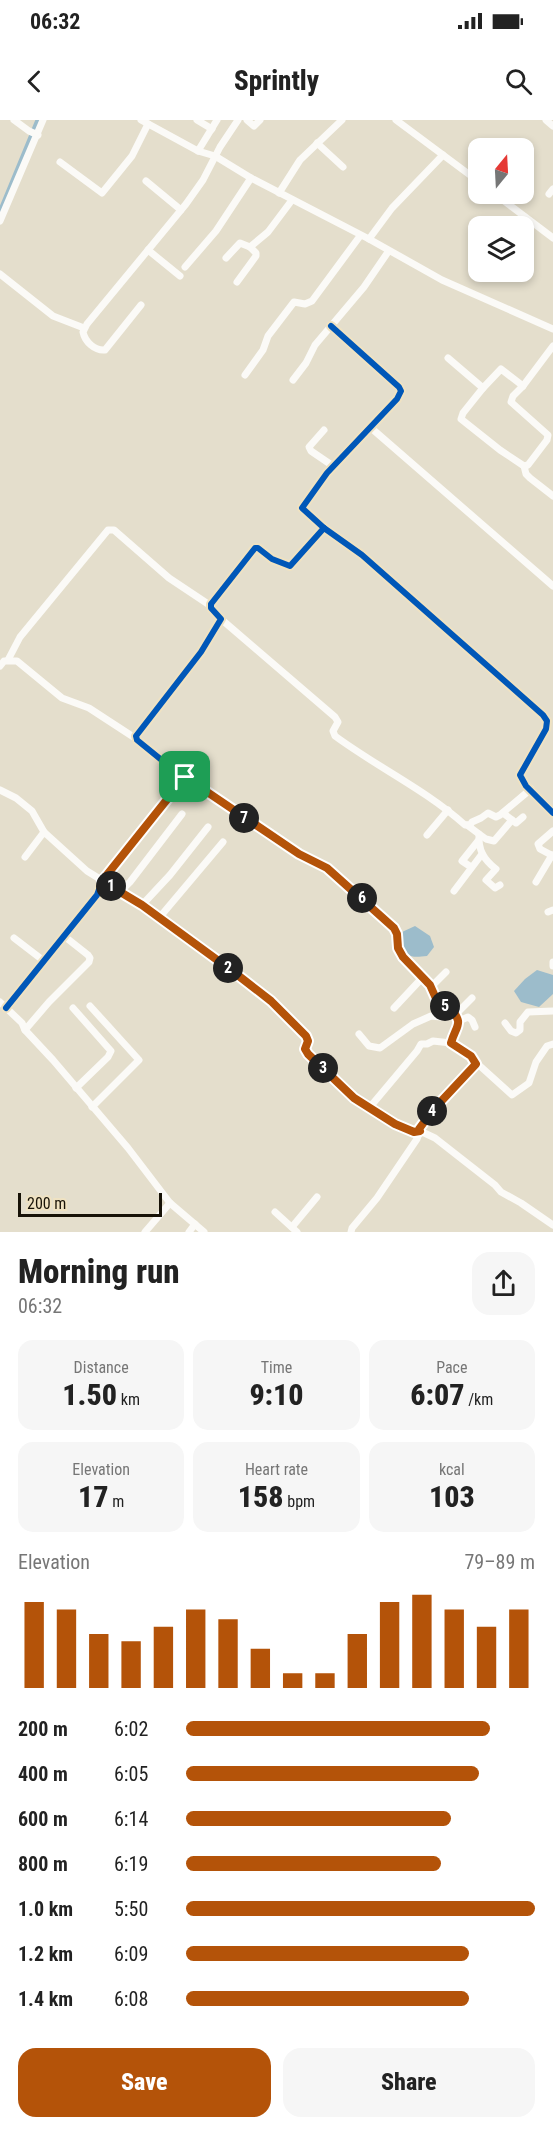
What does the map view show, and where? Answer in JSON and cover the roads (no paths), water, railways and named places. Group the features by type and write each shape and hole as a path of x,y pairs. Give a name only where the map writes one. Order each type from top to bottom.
{"street":[{"path":"14,120 36,134"},
{"path":"0,221 43,120"},
{"path":"141,120 198,151 215,156 251,178 442,280 551,328 553,321"},
{"path":"197,120 212,129"},
{"path":"198,151 218,120"},
{"path":"141,305 105,350 99,350 88,343 83,336 84,328 203,180 238,120"},
{"path":"247,120 254,126 260,120"},
{"path":"279,193 300,160 342,120"},
{"path":"396,120 468,174"},
{"path":"546,120 553,126"},
{"path":"60,162 102,193 132,156 148,124"},
{"path":"317,143 343,167"},
{"path":"369,239 392,208 443,155"},
{"path":"185,267 216,231 251,178"},
{"path":"146,181 181,210"},
{"path":"250,247 268,232 292,200"},
{"path":"508,204 553,238"},
{"path":"245,375 263,350 268,336 294,302 305,304 312,301 360,236"},
{"path":"226,258 240,243 250,247 256,253 237,282"},
{"path":"148,250 180,276"},
{"path":"293,380 306,363 315,345 364,287 388,252"},
{"path":"0,274 53,316 84,328"},
{"path":"332,326 399,387 400,396 333,466 302,506 303,509 324,528 362,555 543,715 547,721 546,729 520,775 526,786 553,816"},
{"path":"524,466 528,465 549,438 546,432 511,402 513,396 553,346"},
{"path":"448,358 483,388"},
{"path":"523,386 501,369 483,388 461,418 500,450 524,466 526,474 553,496"},
{"path":"370,427 553,586"},
{"path":"324,430 309,447 311,451 333,466"},
{"path":"211,606 251,551 258,548 272,559 290,566 324,528"},
{"path":"8,660 20,636 108,530 114,530 177,585 211,606 221,619 335,717 338,722 333,731 335,736 448,810 467,825 479,838 486,862 496,869 486,880 495,888 500,885"},
{"path":"135,738 201,652 221,619"},
{"path":"0,666 4,661 17,661 62,698 89,708 135,738 185,777 299,854 331,870 394,928 400,952 432,987 436,1000 458,1018 470,1018 475,1027"},
{"path":"6,1008 97,895 102,881 185,777"},
{"path":"467,825 488,813 496,817 531,789"},
{"path":"0,790 16,798 32,811 44,832 81,867 142,905 271,1001 306,1036 308,1041 305,1049 308,1054 350,1095 400,1126 435,1138 501,1192 553,1225"},
{"path":"427,835 448,810"},
{"path":"502,813 516,823 523,818"},
{"path":"120,891 130,882 182,814"},
{"path":"479,838 494,841 512,820"},
{"path":"142,905 170,875 208,827"},
{"path":"536,882 553,855 540,849 538,844 553,831"},
{"path":"25,857 44,832"},
{"path":"471,867 462,861 479,838"},
{"path":"159,918 223,842"},
{"path":"454,891 482,854"},
{"path":"25,1030 89,962 88,955 64,936"},
{"path":"14,938 44,961"},
{"path":"432,987 446,972"},
{"path":"394,1008 423,977"},
{"path":"451,1043 458,1018 472,998"},
{"path":"0,1002 22,1023 25,1030 128,1148 170,1203 204,1232"},
{"path":"90,1006 139,1060 92,1107"},
{"path":"359,1034 369,1046 380,1048 413,1024 431,1016 441,1017 446,1006"},
{"path":"73,1008 111,1051 108,1057 76,1088"},
{"path":"505,1023 511,1031 516,1033 520,1030 520,1022 528,1012 553,1011"},
{"path":"370,1107 421,1044 433,1041 451,1043 471,1056 476,1064 512,1095 530,1083 536,1062 547,1046 553,1044"},
{"path":"351,1232 417,1139 419,1129 433,1110 476,1064"},
{"path":"275,1212 295,1229 317,1197"},
{"path":"146,1232 170,1203"},
{"path":"189,1232 195,1224"}],"water":[{"path":"415,926 430,936 434,947 427,956 410,956 398,943 402,932"},
{"path":"537,970 553,975 553,994 539,1007 521,1002 514,991"}],"waterway":[{"path":"0,212 38,120"}]}
